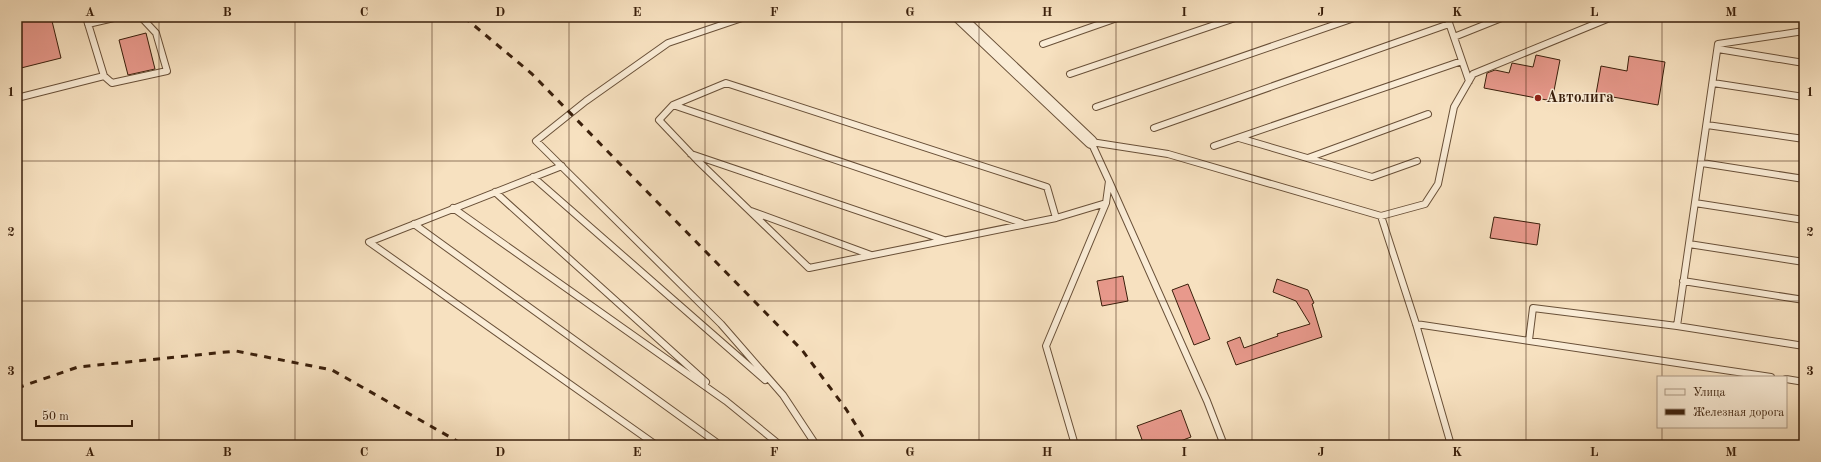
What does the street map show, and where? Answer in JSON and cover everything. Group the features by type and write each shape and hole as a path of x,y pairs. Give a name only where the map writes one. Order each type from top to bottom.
{"street":[{"path":"959,17 1091,142"}],"lane":[{"path":"86,17 104,76 112,83 167,71 156,33 141,17"},
{"path":"88,24 118,17"},
{"path":"745,17 668,43 586,101 536,141 721,324 783,395 816,445"},
{"path":"1043,44 1120,17"},
{"path":"1070,74 1238,17"},
{"path":"1096,107 1357,17"},
{"path":"1447,17 1469,81"},
{"path":"1454,37 1504,17"},
{"path":"1091,142 1168,154 1381,216 1425,204 1438,184 1454,107 1473,74 1612,17"},
{"path":"1154,128 1449,24"},
{"path":"1677,326 1702,163 1718,44 1804,31"},
{"path":"1718,49 1804,63"},
{"path":"1214,146 1462,61"},
{"path":"17,98 104,76"},
{"path":"1056,218 1047,187 726,83 673,105 659,120 690,153 808,268 1056,218 1106,203"},
{"path":"1713,83 1804,97"},
{"path":"673,105 1024,224"},
{"path":"1308,158 1428,114"},
{"path":"1707,124 1804,139"},
{"path":"1239,138 1372,177 1417,162"},
{"path":"1091,142 1207,401 1224,445"},
{"path":"690,153 946,240"},
{"path":"1702,163 1804,179"},
{"path":"562,166 369,242 656,445"},
{"path":"533,177 783,395"},
{"path":"1075,445 1046,346 1106,203 1109,181"},
{"path":"495,192 726,401 780,445"},
{"path":"1695,203 1804,220"},
{"path":"453,208 726,401"},
{"path":"748,210 871,255"},
{"path":"1381,216 1416,324 1451,445"},
{"path":"414,224 720,445"},
{"path":"1689,244 1804,262"},
{"path":"1683,281 1804,300"},
{"path":"1529,340 1534,308 1677,326 1804,346"},
{"path":"1416,324 1764,376"},
{"path":"1787,379 1804,382"}],"building":[{"path":"17,17 51,17 61,58 17,69"},
{"path":"146,33 155,69 128,75 119,40"},
{"path":"1536,55 1560,60 1552,101 1484,88 1487,73 1495,70 1509,73 1512,63 1533,67"},
{"path":"1629,56 1665,62 1658,105 1596,94 1601,66 1627,71"},
{"path":"1494,217 1540,224 1537,245 1490,238"},
{"path":"1123,276 1128,301 1102,306 1097,281"},
{"path":"1277,279 1308,290 1314,303 1312,304 1322,337 1236,365 1227,342 1240,337 1244,348 1278,336 1277,334 1310,324 1296,301 1273,292"},
{"path":"1188,284 1210,339 1194,345 1172,290"},
{"path":"1181,410 1191,437 1170,445 1144,445 1137,426"}],"railway":[{"path":"464,17 532,74 802,350 846,409 868,445"},
{"path":"17,388 78,367 236,351 332,370 464,445"}],"place":[{"name":"Автолига","path":"1538,98"}]}
